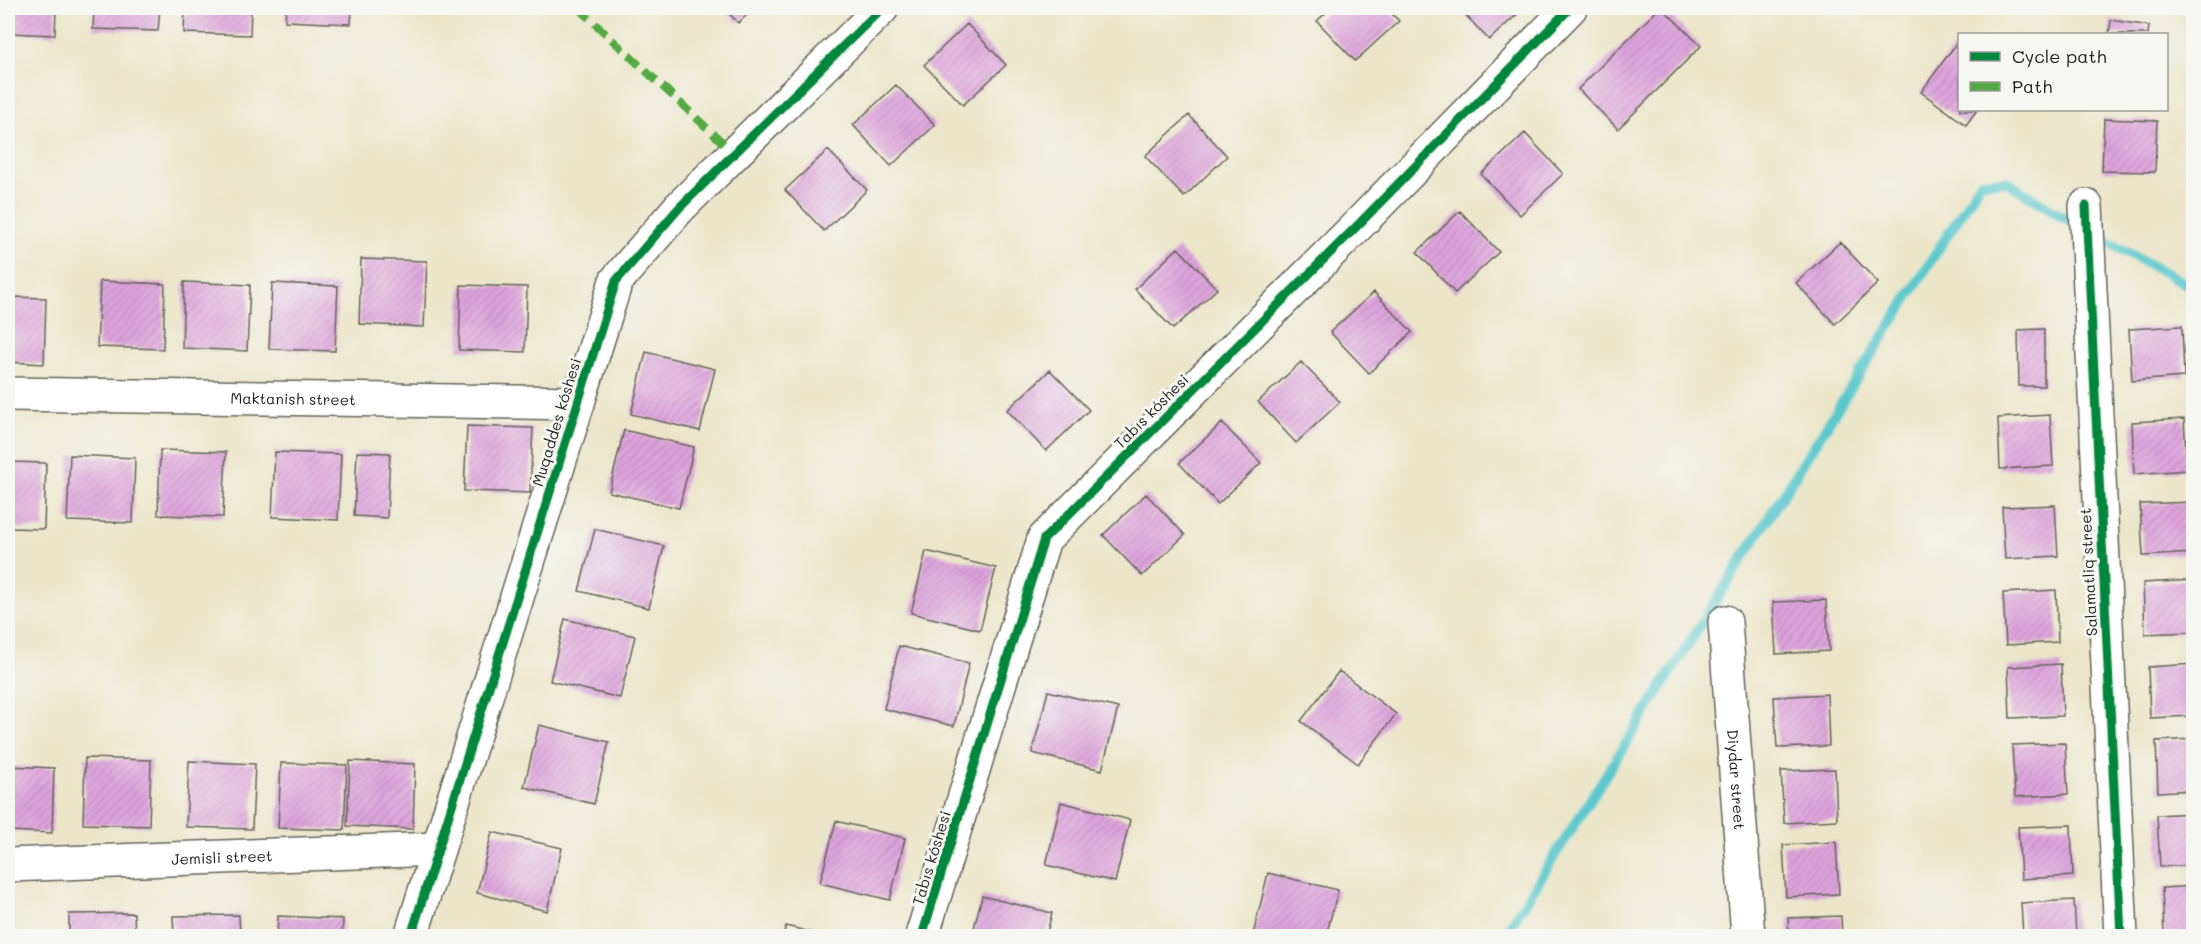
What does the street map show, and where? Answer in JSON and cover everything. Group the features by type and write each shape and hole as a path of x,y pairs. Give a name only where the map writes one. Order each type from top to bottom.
{"street":[{"name":"Muqaddes kóshesi","path":"411,936 616,281 679,208 882,8"},
{"name":"Tabıs kóshesi","path":"922,936 1044,539 1349,234 1570,8"},
{"name":"Salamatliq street","path":"2086,206 2121,936"},
{"name":"Maktanish street","path":"8,394 578,403"},
{"name":"Diydar street","path":"1725,622 1748,936"},
{"name":"Jemisli street","path":"8,865 438,849"}],"building":[{"path":"8,8 56,8 55,35 8,33"},
{"path":"94,8 160,8 158,31 93,29"},
{"path":"185,8 251,8 250,35 184,33"},
{"path":"286,8 352,8 351,24 285,21"},
{"path":"724,8 755,8 738,23"},
{"path":"1331,8 1386,8 1399,21 1355,61 1317,21"},
{"path":"1459,8 1524,8 1489,40"},
{"path":"1659,8 1662,8 1701,46 1618,129 1578,89"},
{"path":"2111,20 2149,26 2148,33 2109,33"},
{"path":"967,24 1006,65 963,105 924,65"},
{"path":"1956,44 1958,45 1958,111 1976,111 1966,125 1921,92"},
{"path":"896,85 935,125 891,166 853,125"},
{"path":"1189,115 1227,156 1184,197 1145,156"},
{"path":"2104,119 2157,121 2155,172 2102,171"},
{"path":"1525,133 1563,174 1520,215 1481,174"},
{"path":"828,150 867,190 824,231 785,190"},
{"path":"1460,211 1499,252 1455,293 1417,252"},
{"path":"1840,242 1878,283 1835,324 1796,283"},
{"path":"1178,248 1217,289 1173,329 1135,289"},
{"path":"361,259 427,261 424,327 359,324"},
{"path":"100,281 165,284 163,349 97,347"},
{"path":"184,282 250,285 247,351 182,348"},
{"path":"272,283 338,286 335,351 269,349"},
{"path":"461,285 527,287 525,352 459,350"},
{"path":"1374,292 1412,332 1369,373 1330,332"},
{"path":"8,297 46,298 44,364 8,362"},
{"path":"2182,326 2184,377 2132,381 2129,329"},
{"path":"2044,329 2044,386 2019,386 2018,330"},
{"path":"646,352 715,369 700,431 631,414"},
{"path":"1301,362 1340,402 1296,443 1258,402"},
{"path":"1050,370 1089,410 1046,451 1007,410"},
{"path":"2050,415 2053,466 2000,469 1998,418"},
{"path":"2184,419 2187,470 2134,474 2132,422"},
{"path":"1222,423 1261,463 1218,504 1179,463"},
{"path":"467,426 533,428 530,493 464,491"},
{"path":"624,430 694,447 679,508 609,492"},
{"path":"160,450 226,452 223,517 158,515"},
{"path":"275,452 341,454 338,520 272,517"},
{"path":"357,452 390,453 387,518 354,516"},
{"path":"70,455 135,458 133,523 67,521"},
{"path":"8,462 46,463 44,529 8,528"},
{"path":"1146,494 1185,535 1142,576 1103,535"},
{"path":"2193,502 2194,553 2143,556 2140,504"},
{"path":"2055,505 2058,556 2005,559 2002,507"},
{"path":"595,529 664,546 649,608 579,591"},
{"path":"926,551 996,568 980,630 911,613"},
{"path":"2194,580 2194,632 2145,634 2143,583"},
{"path":"2056,590 2058,642 2006,645 2003,593"},
{"path":"1826,600 1829,651 1776,654 1773,602"},
{"path":"565,619 635,636 620,698 550,681"},
{"path":"899,646 969,663 954,726 884,709"},
{"path":"2061,664 2063,716 2010,718 2008,667"},
{"path":"2194,664 2194,716 2150,718 2148,667"},
{"path":"1339,671 1396,714 1358,764 1301,721"},
{"path":"1048,691 1118,708 1102,770 1032,753"},
{"path":"1827,694 1829,746 1777,748 1774,697"},
{"path":"539,725 609,742 594,804 524,787"},
{"path":"2194,739 2194,790 2158,792 2156,741"},
{"path":"2065,743 2068,794 2015,797 2012,745"},
{"path":"85,758 151,760 149,826 83,824"},
{"path":"189,761 255,764 252,829 186,827"},
{"path":"350,761 415,764 413,829 347,826"},
{"path":"281,763 347,765 344,830 278,828"},
{"path":"8,766 54,768 52,833 8,831"},
{"path":"1835,769 1837,820 1784,823 1781,771"},
{"path":"1061,802 1130,820 1115,882 1046,865"},
{"path":"2194,813 2194,865 2160,867 2157,815"},
{"path":"836,821 905,838 890,900 820,883"},
{"path":"2071,825 2073,876 2021,879 2018,827"},
{"path":"492,832 562,848 547,911 477,893"},
{"path":"1836,842 1839,894 1786,897 1783,845"},
{"path":"1268,873 1338,890 1326,936 1253,935"},
{"path":"2194,886 2194,936 2164,936 2162,888"},
{"path":"982,896 1052,913 1046,936 972,936"},
{"path":"2074,900 2076,936 2023,936 2021,903"},
{"path":"134,913 135,936 69,936 69,914"},
{"path":"239,915 240,936 174,936 173,916"},
{"path":"278,916 343,919 342,936 277,936"},
{"path":"1841,916 1842,936 1789,936 1788,918"},
{"path":"786,926 826,936 783,936"}],"waterway":[{"path":"1504,936 1981,182 2006,181 2071,222"},
{"path":"2102,239 2194,288"}],"marked path":[{"path":"578,8 734,153"}],"cycle path":[{"path":"411,936 616,281 679,208 882,8"},
{"path":"922,936 1044,539 1358,225 1570,8"},
{"path":"2086,206 2121,936"}]}
